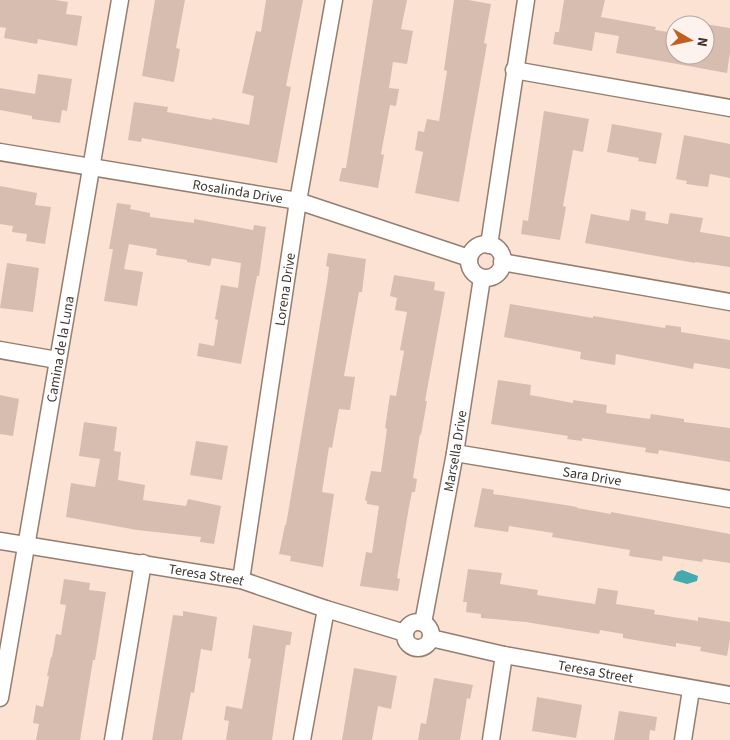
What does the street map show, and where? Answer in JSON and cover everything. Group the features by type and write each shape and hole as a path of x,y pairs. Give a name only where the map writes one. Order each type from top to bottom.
{"street":[{"name":"Camina de la Luna","path":"0,698 28,545 57,360 120,0"},
{"name":"Lorena Drive","path":"241,580 298,201 334,0"},
{"path":"489,245 526,0"},
{"path":"514,70 730,108"},
{"name":"Rosalinda Drive","path":"0,152 298,201 469,258"},
{"path":"480,245 489,245 496,248 501,254 502,262 496,274 490,278 482,278 472,271 469,265 469,258 473,250 480,245"},
{"path":"502,262 730,302"},
{"name":"Marsella Drive","path":"423,623 455,453 482,278"},
{"path":"0,350 57,360"},
{"name":"Sara Drive","path":"455,453 730,499"},
{"name":"Teresa Street","path":"0,541 241,580 405,633"},
{"path":"113,740 143,563"},
{"path":"302,740 326,608"},
{"path":"414,622 423,623 430,630 431,638 426,646 415,649 407,643 405,633 408,626 414,622"},
{"name":"Teresa Street","path":"431,638 504,655 691,690 730,695"},
{"path":"491,740 504,655"},
{"path":"683,740 691,690"}],"water":[{"path":"682,570 698,576 697,581 687,584 673,580 677,572"}],"building":[{"path":"0,0 55,0 68,2 66,14 82,16 77,46 38,39 37,44 4,38 6,28 0,27"},
{"path":"155,0 185,0 176,48 180,49 174,82 142,76"},
{"path":"266,0 303,0 286,86 291,87 277,163 142,138 141,142 128,140 134,102 168,107 167,112 249,125 254,96 242,93 256,31 261,32"},
{"path":"373,0 407,0 401,29 413,31 407,64 393,62 389,88 399,89 396,106 390,105 381,154 384,155 378,188 339,181 342,168 346,168"},
{"path":"454,0 468,0 491,4 484,43 487,44 459,202 415,193 423,152 415,150 418,131 424,132 427,119 439,121 447,71 444,70"},
{"path":"564,0 605,0 601,17 656,27 655,30 665,32 665,62 616,53 619,36 595,32 592,51 553,44 555,32 559,32"},
{"path":"715,26 730,28 730,52 727,73 683,65 715,65"},
{"path":"38,74 72,79 67,111 62,110 60,123 32,119 32,116 0,110 0,88 35,94"},
{"path":"544,111 589,119 583,152 573,150 563,206 566,207 560,240 521,234 523,220 528,221"},
{"path":"612,124 662,133 656,164 638,161 639,158 607,152"},
{"path":"684,135 730,144 730,178 710,174 708,187 686,184 687,181 676,179"},
{"path":"0,186 37,193 35,205 51,207 45,244 26,241 27,234 12,232 13,226 0,224"},
{"path":"117,203 131,205 130,209 150,213 150,217 194,223 194,219 253,230 254,225 266,227 259,276 257,276 241,364 197,356 199,343 214,346 218,320 215,319 221,285 238,288 241,263 212,258 210,266 156,255 157,249 129,244 124,269 143,272 137,306 104,301 113,249 109,249"},
{"path":"631,209 646,212 645,220 668,224 670,213 703,218 700,232 730,237 730,267 695,263 585,243 591,214 629,221"},
{"path":"328,253 366,259 362,292 359,292 344,376 355,377 350,410 339,409 332,448 329,447 322,492 334,494 323,567 290,561 291,556 279,554 286,525 327,283 329,267 326,266"},
{"path":"7,263 39,268 33,312 0,308"},
{"path":"394,275 435,282 434,290 445,292 413,478 417,479 415,492 412,492 397,578 400,579 398,591 360,586 366,552 372,553 379,506 367,504 365,500 371,471 381,472 390,395 396,396 404,351 400,350 407,312 395,310 397,298 390,296"},
{"path":"510,304 665,328 666,325 681,327 681,332 730,340 730,369 694,363 693,369 616,354 615,365 580,359 581,352 504,337"},
{"path":"498,380 531,385 530,395 573,403 573,400 607,405 606,413 650,419 651,414 684,419 684,422 730,428 730,462 659,450 658,454 645,452 646,448 582,438 582,441 567,439 568,436 491,424"},
{"path":"0,395 19,399 13,436 0,434"},
{"path":"84,422 117,427 114,451 121,452 118,480 145,485 143,500 186,506 188,499 221,506 214,544 200,542 201,537 137,530 66,517 71,483 95,487 100,459 79,456"},
{"path":"196,441 228,446 222,480 190,475"},
{"path":"482,488 494,490 493,494 611,514 611,512 730,534 730,563 703,559 702,562 663,556 662,561 629,556 630,550 552,537 553,533 509,526 508,532 474,527"},
{"path":"468,569 502,573 500,584 538,590 537,595 595,604 598,588 618,591 616,604 655,610 654,614 698,621 698,617 730,622 727,656 700,651 701,647 676,643 676,647 623,638 623,634 600,630 599,634 526,622 481,618 481,614 466,612 467,602 463,602"},
{"path":"64,579 90,583 89,590 106,592 95,660 93,660 80,740 36,740 39,724 33,723 36,705 43,707 56,634 61,635 66,605 60,604"},
{"path":"183,611 217,617 212,651 201,649 194,693 191,692 182,740 152,740 173,615 183,616"},
{"path":"253,625 292,632 290,645 286,645 272,740 226,740 229,721 224,720 226,706 242,709 251,659 248,658"},
{"path":"354,668 397,676 391,709 378,706 372,740 342,740"},
{"path":"434,678 473,685 470,699 467,698 460,740 418,740 421,723 426,724"},
{"path":"537,697 582,705 576,738 532,731"},
{"path":"619,711 657,717 655,731 650,730 649,740 614,740"}]}
